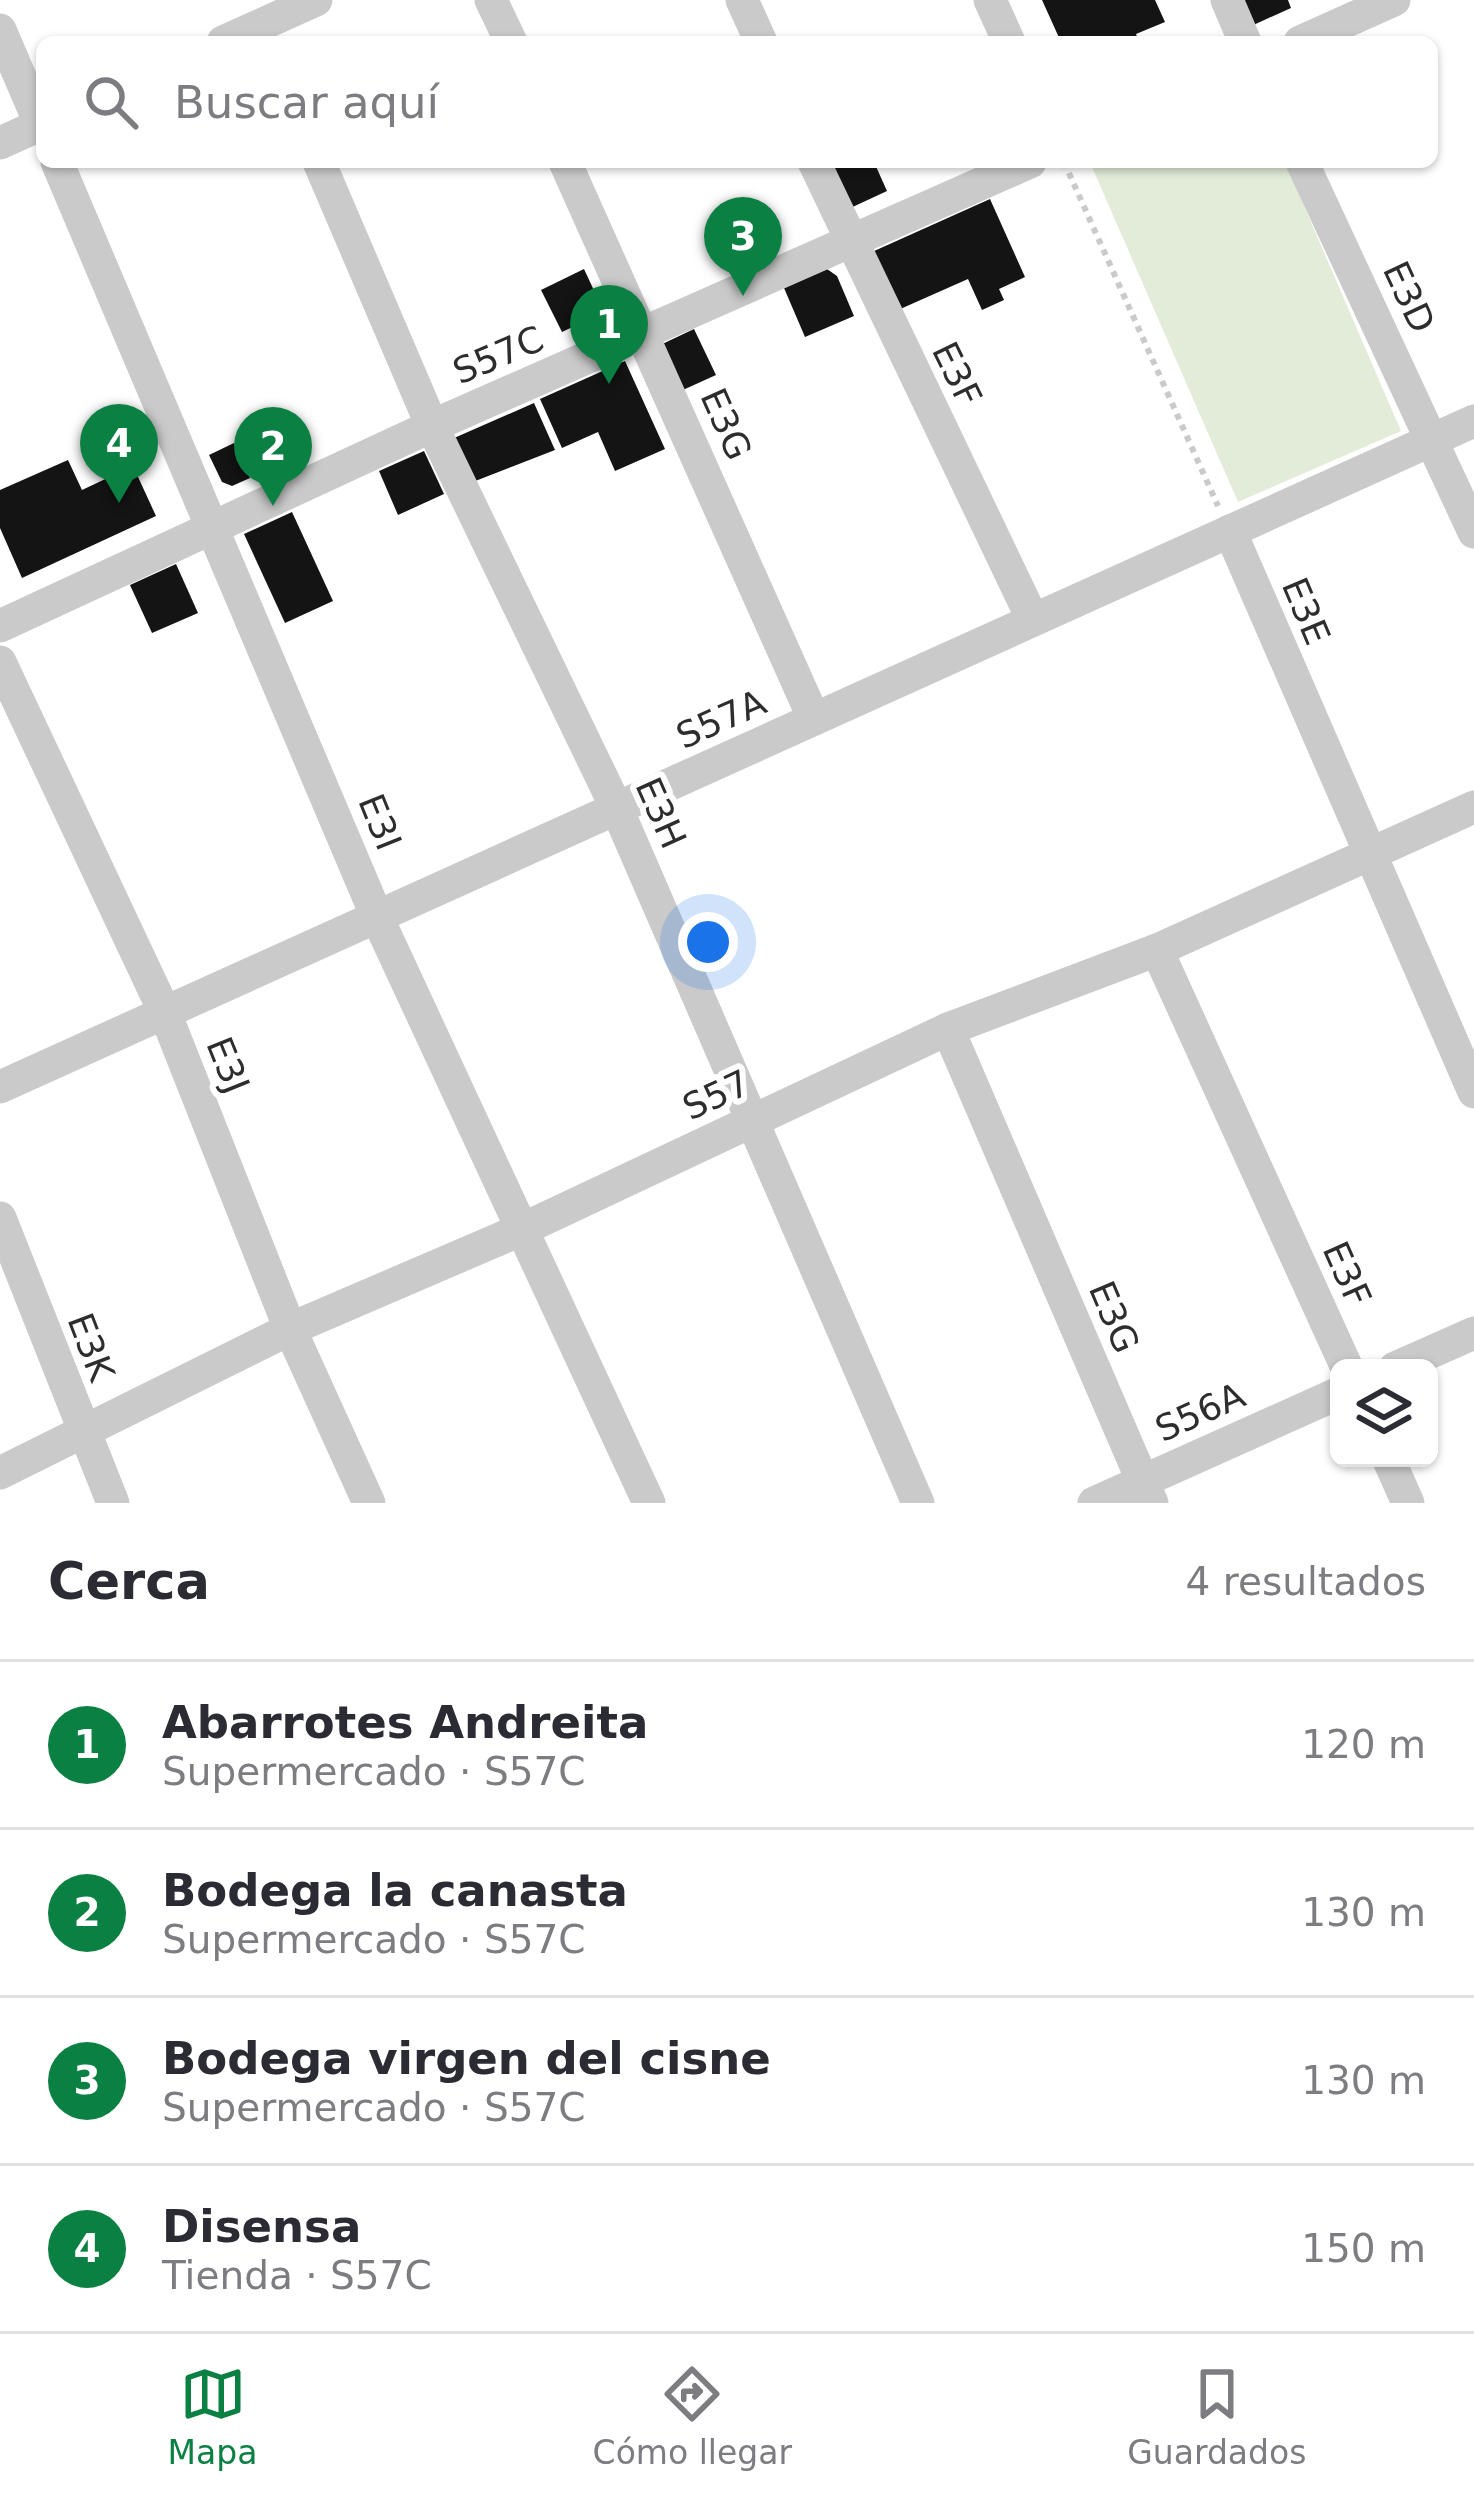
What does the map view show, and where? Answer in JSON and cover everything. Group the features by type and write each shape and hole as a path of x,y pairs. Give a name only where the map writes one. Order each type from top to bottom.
{"street":[{"path":"258,22 316,0"},
{"path":"491,0 508,36"},
{"path":"742,0 758,36"},
{"path":"990,0 1006,36"},
{"path":"1227,0 1242,36"},
{"path":"1313,36 1394,0"},
{"path":"0,30 36,112"},
{"path":"0,143 36,128"},
{"name":"E3I","path":"60,168 377,917 649,1503"},
{"name":"E3H","path":"322,168 433,426 617,808 918,1503"},
{"name":"E3G","path":"568,168 814,719"},
{"name":"E3F","path":"817,168 1034,620"},
{"name":"S57C","path":"0,626 433,426 1016,168"},
{"name":"E3D","path":"1304,168 1474,532"},
{"name":"S57A","path":"0,1087 1474,421"},
{"name":"E3E","path":"1229,531 1367,858 1474,1092"},
{"name":"E3J","path":"0,662 165,1013 290,1329 369,1503"},
{"name":"S57","path":"0,1473 290,1329 525,1228 948,1029 1157,950 1474,807"},
{"name":"E3F","path":"1157,950 1343,1359"},
{"name":"E3G","path":"948,1029 1148,1492"},
{"name":"E3K","path":"0,1218 113,1503"},
{"path":"1416,1359 1474,1334"},
{"name":"S56A","path":"1094,1503 1148,1492 1330,1398"},
{"path":"1392,1467 1408,1503"}],"path":[{"path":"1067,168 1229,531"}],"green space":[{"path":"1092,168 1288,168 1401,431 1238,502"}],"building":[{"path":"1042,0 1155,0 1165,22 1137,36 1058,36"},
{"path":"1236,0 1288,0 1291,8 1249,27"},
{"path":"877,168 887,191 844,211 822,170"},
{"path":"990,199 1025,277 999,289 1004,300 982,310 968,279 889,314 863,256"},
{"path":"584,269 604,312 562,332 541,290"},
{"path":"827,269 837,276 854,316 805,337 784,288"},
{"path":"694,329 716,375 674,394 658,346"},
{"path":"625,361 665,449 615,471 598,432 562,448 540,399"},
{"path":"534,403 555,450 465,485 445,442"},
{"path":"234,443 250,478 232,486 222,482 209,455"},
{"path":"424,451 444,494 398,515 379,471"},
{"path":"68,460 82,490 133,466 156,516 22,578 0,528 0,490"},
{"path":"292,512 333,601 285,623 244,534"},
{"path":"176,564 198,613 152,633 130,585"}],"place":[{"name":"Bodega virgen del cisne","path":"743,296"},
{"name":"Abarrotes Andreita","path":"609,384"},
{"name":"Disensa","path":"119,503"},
{"name":"Bodega la canasta","path":"273,506"}]}
